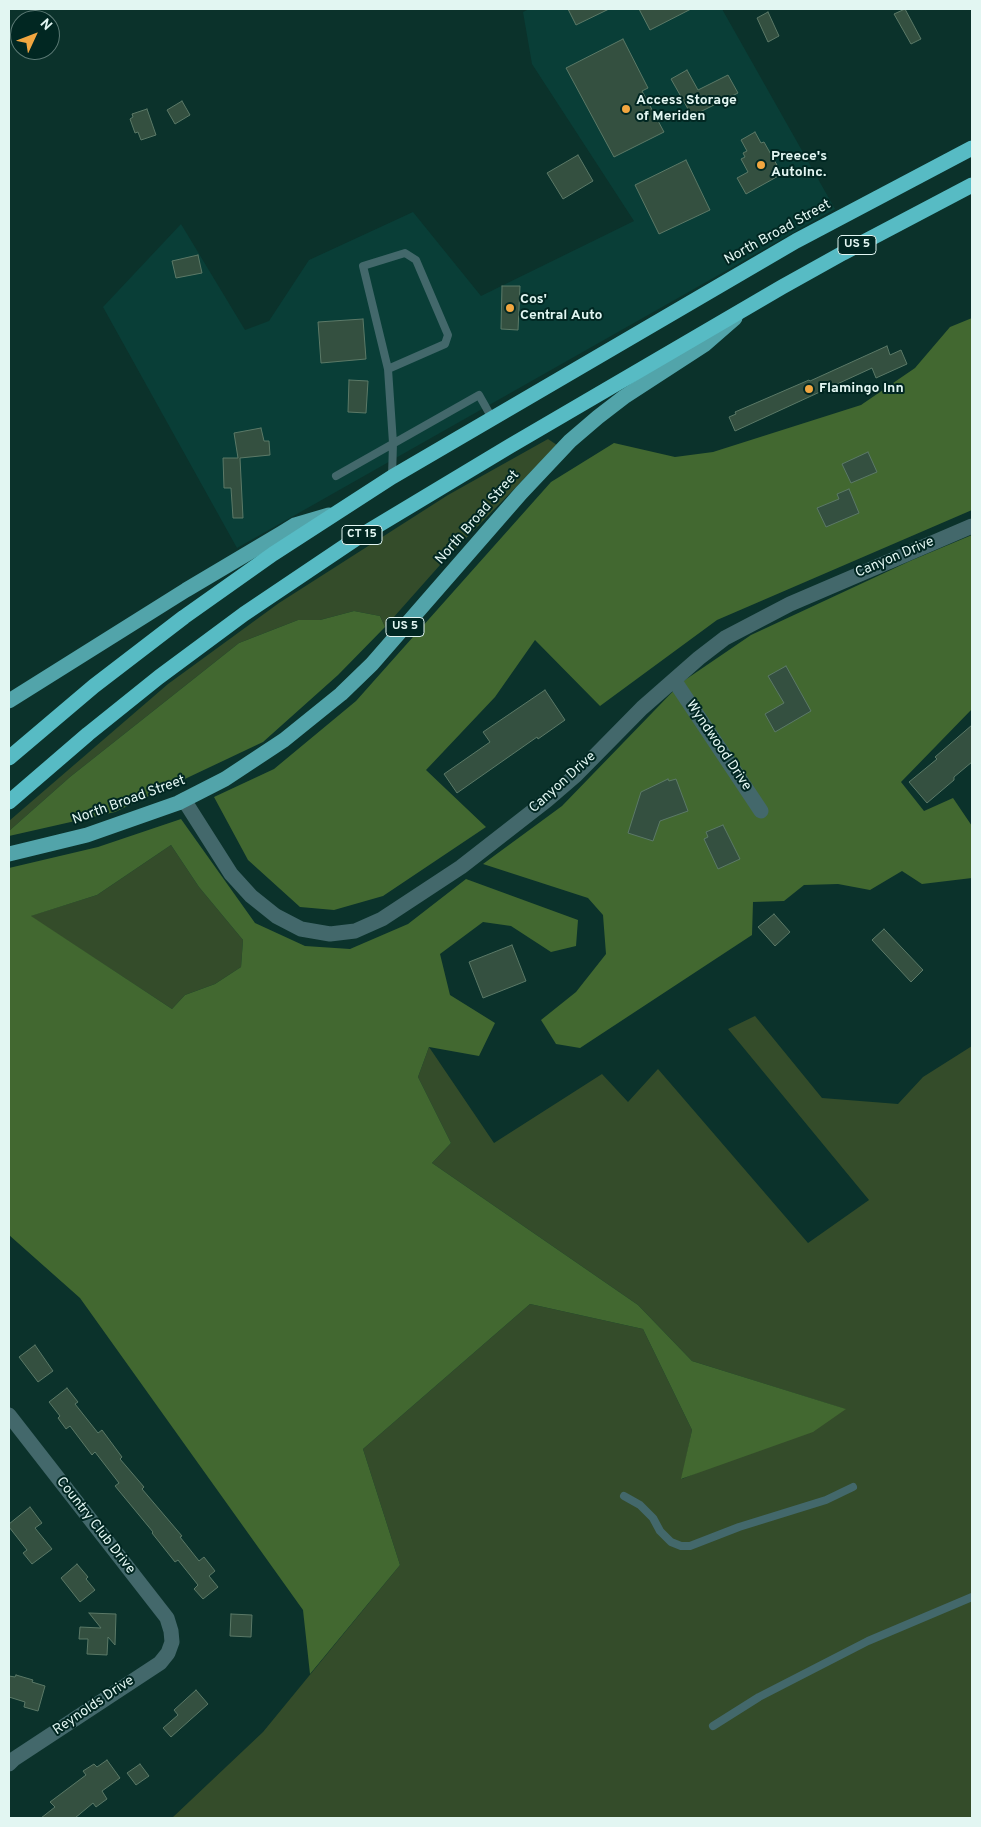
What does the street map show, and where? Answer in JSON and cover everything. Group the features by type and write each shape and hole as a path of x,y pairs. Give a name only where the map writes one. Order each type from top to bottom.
{"highway":[{"name":"North Broad Street","path":"336,513 392,477 787,246 972,148"},
{"name":"North Broad Street","path":"744,309 843,253 972,185"},
{"name":"CT 15","path":"9,802 88,734 159,677 244,614 319,562 439,488 744,309"},
{"name":"CT 15","path":"9,758 88,692 170,628 245,573 336,513"}],"main road":[{"name":"North Broad Street","path":"9,854 88,835 184,800 267,752 300,728 341,694 387,647 521,493 570,441 624,397 704,345 744,309"},
{"name":"North Broad Street","path":"9,701 186,590 295,525 336,513"}],"street":[{"name":"Canyon Drive","path":"184,800 231,874 251,896 276,916 301,928 330,934 355,931 382,920 461,867 547,800 576,775 642,708 725,638 832,585 972,526"},
{"name":"Wyndwood Drive","path":"674,680 762,811"},
{"name":"Country Club Drive","path":"9,1415 167,1618 172,1642"},
{"name":"Reynolds Drive","path":"11,1759 160,1662 168,1653 172,1642"}],"lane":[{"path":"388,369 445,344 448,335 416,260 405,253 363,266 388,369 393,443 392,477"},
{"path":"336,476 479,395 492,418"},
{"path":"624,1496 640,1505 653,1518 660,1531 671,1542 681,1546 690,1546 739,1527 826,1500 853,1487"},
{"path":"713,1726 759,1697 868,1641 972,1597"}],"shaded area":[{"path":"529,9 722,9 835,209 237,548 103,307 181,224 245,330 269,321 309,260 413,212 481,296 634,221 532,64 523,12"}],"green space":[{"path":"972,318 972,510 717,620 600,706 535,640 495,697 426,770 486,827 383,896 334,910 300,907 248,860 214,797 274,769 356,701 551,482 614,443 675,457 713,452 861,405 915,368 950,327"},
{"path":"548,439 557,445 440,565 385,627 380,616 354,611 320,620 298,620 239,643 70,777 9,831 9,821 168,684 279,603 448,495"},
{"path":"972,535 972,709 901,782 924,811 953,798 972,826 972,878 922,884 902,871 870,890 838,884 804,885 784,901 753,902 752,935 580,1048 556,1044 541,1020 576,992 606,954 603,915 588,898 483,864 562,806 682,682 751,635 910,561"},
{"path":"354,611 380,616 385,627 338,675 263,742 115,812 9,836 9,831 70,777 239,643 298,620 320,620"},
{"path":"181,819 255,923 305,946 350,949 408,924 466,879 578,920 576,946 551,952 511,926 483,922 440,954 450,995 495,1023 479,1056 429,1047 418,1077 451,1143 432,1163 638,1305 692,1361 846,1409 813,1432 681,1479 692,1430 643,1329 530,1304 363,1449 400,1565 310,1674 303,1610 80,1298 9,1235 9,868 98,847","holes":["171,845 199,887 243,940 241,967 215,984 185,995 172,1009 31,916 97,895"]},
{"path":"171,845 199,887 243,940 241,967 215,984 185,995 172,1009 30,916 97,895"},
{"path":"755,1016 822,1098 898,1104 923,1077 972,1046 972,1818 172,1818 263,1732 400,1565 363,1449 530,1304 643,1329 692,1430 682,1479 845,1409 692,1361 638,1305 432,1163 451,1143 418,1077 429,1047 494,1143 602,1074 628,1102 658,1069 808,1243 869,1200 728,1029"}],"building":[{"path":"568,9 609,9 576,25"},
{"path":"639,9 691,9 650,30"},
{"path":"905,9 921,39 911,44 894,14"},
{"path":"768,12 779,36 768,42 757,18"},
{"path":"623,39 648,88 642,91 664,132 614,157 566,68"},
{"path":"687,70 698,90 728,75 738,93 692,116 671,79"},
{"path":"182,101 190,115 175,124 167,110"},
{"path":"147,109 156,135 141,140 138,132 135,133 130,119 133,117 132,114"},
{"name":"Preece's AutoInc.","path":"755,132 761,143 764,142 782,174 746,194 737,178 748,172 741,159 745,157 743,153 747,151 741,140"},
{"path":"578,155 593,181 563,199 547,173"},
{"path":"686,160 710,210 659,234 635,185"},
{"path":"198,255 202,273 176,278 172,261"},
{"name":"Cos' Central Auto","path":"502,286 520,286 518,330 501,329"},
{"path":"363,319 366,359 321,363 318,322"},
{"name":"Flamingo Inn","path":"887,346 890,355 901,350 907,364 876,378 872,368 735,431 729,417 736,414 735,412"},
{"path":"349,380 368,381 366,413 348,412"},
{"path":"261,428 264,441 269,441 270,455 240,458 243,518 233,518 231,488 224,488 223,458 238,458 234,433"},
{"path":"868,452 877,472 851,483 842,464"},
{"path":"849,489 859,513 826,527 817,508 839,499 837,494"},
{"path":"786,666 811,711 775,732 765,714 784,703 768,676"},
{"path":"545,690 565,720 538,739 537,737 457,793 444,774 490,742 483,732"},
{"path":"972,725 972,762 927,803 909,782 937,759 935,757"},
{"path":"668,779 669,781 676,779 688,811 660,821 653,841 628,833 641,792"},
{"path":"723,825 740,859 718,869 704,839 708,837 706,832"},
{"path":"774,914 790,932 775,946 758,927"},
{"path":"884,929 923,970 911,982 872,940"},
{"path":"512,945 526,981 483,998 469,962"},
{"path":"35,1345 53,1371 38,1382 19,1357"},
{"path":"67,1388 78,1402 75,1404 98,1433 102,1430 122,1457 120,1459 144,1487 142,1489 182,1536 180,1537 199,1561 204,1557 215,1571 209,1576 218,1587 203,1599 194,1589 198,1585 178,1560 175,1562 115,1486 119,1483 95,1452 92,1455 70,1426 66,1429 58,1418 60,1416 49,1402"},
{"path":"30,1507 42,1523 35,1528 52,1549 32,1564 23,1553 27,1550 9,1527 9,1524"},
{"path":"77,1564 88,1577 86,1579 95,1590 80,1602 61,1578"},
{"path":"89,1613 116,1614 115,1645 108,1637 107,1655 87,1654 88,1639 79,1639 80,1627 101,1628"},
{"path":"231,1614 252,1615 251,1637 230,1636"},
{"path":"16,1675 45,1686 38,1711 24,1707 25,1702 9,1697 9,1676 15,1677"},
{"path":"196,1690 208,1704 171,1737 163,1728 178,1715 174,1710"},
{"path":"107,1760 120,1778 102,1791 107,1799 96,1807 93,1803 75,1818 41,1818 55,1807 50,1802 86,1775 83,1771 94,1764 97,1767"},
{"path":"140,1764 149,1776 136,1785 127,1773"}],"place":[{"name":"Access Storage of Meriden","path":"626,109"},
{"name":"Preece's AutoInc.","path":"761,165"},
{"name":"Cos' Central Auto","path":"510,308"},
{"name":"Flamingo Inn","path":"809,389"}]}
